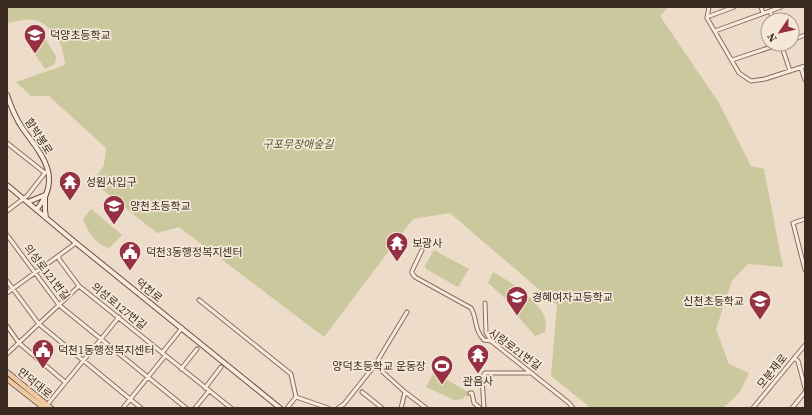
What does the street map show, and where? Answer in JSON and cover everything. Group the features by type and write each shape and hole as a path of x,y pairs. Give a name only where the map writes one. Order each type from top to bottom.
{"main road":[{"name":"함박봉로","path":"7,95 18,120 42,154 49,183 45,196 37,209"},
{"name":"덕천로","path":"7,185 76,243 280,408"},
{"path":"26,200 45,196 45,210 47,218"},
{"name":"만덕대로","path":"7,372 47,407"},
{"name":"만덕대로","path":"7,379 47,407"},
{"path":"19,388 24,389 33,395 32,393"}],"street":[{"path":"709,7 707,18 739,73 751,81 765,79 803,67 805,80"},
{"path":"707,17 734,7"},
{"path":"766,12 781,7"},
{"path":"715,31 760,14"},
{"path":"732,60 760,51"},
{"path":"783,52 790,71"},
{"path":"7,143 46,172 26,200 7,211"},
{"path":"805,219 793,223 805,270"},
{"name":"의성로121번길","path":"7,235 59,305 186,408"},
{"path":"7,293 76,243"},
{"name":"시랑로21번길","path":"422,250 412,271 415,277 471,308 475,314 476,326 479,334 484,340 491,341 569,402 573,408"},
{"name":"의성로127번길","path":"59,256 59,259 79,286 231,408"},
{"path":"7,281 39,324 141,408"},
{"path":"7,354 79,286"},
{"path":"199,300 291,374 296,397"},
{"path":"485,303 486,332 491,341"},
{"path":"338,408 344,404 375,365 407,312"},
{"path":"47,407 65,382 119,317"},
{"path":"7,326 19,343 65,382"},
{"path":"162,353 182,328"},
{"name":"모분재로","path":"753,408 805,345"},
{"path":"181,369 197,349"},
{"path":"123,408 165,356"},
{"path":"794,358 798,361 805,388"},
{"path":"375,365 405,392 426,408"},
{"path":"205,388 221,367"},
{"path":"484,408 482,378 485,373 532,373"},
{"path":"195,408 209,391"},
{"path":"362,392 379,407"},
{"path":"401,408 405,392"},
{"path":"792,408 805,392"},
{"path":"470,393 472,393 474,404 480,408"},
{"path":"287,408 296,397"},
{"path":"296,397 328,408"}],"green space":[{"name":"구포무장애숲길","path":"7,7 668,7 660,16 719,103 751,166 764,169 783,267 748,264 732,281 716,329 729,364 749,373 740,392 723,408 591,408 551,376 557,305 450,213 413,219 324,337 179,227 157,233 93,182 104,165 106,148 49,96 31,96 16,82 65,65 63,51 60,44 53,32 48,27 35,20 7,23"},
{"path":"31,31 44,37 56,56 55,64 45,69 30,47"},
{"path":"91,209 122,235 109,248 100,244 96,240 83,219"},
{"path":"434,250 469,269 458,287 426,269 425,266"},
{"path":"493,272 508,281 533,300 544,315 546,323 545,332 535,336 510,307 509,302 488,283"},
{"name":"양덕초등학교 운동장","path":"434,372 470,393 468,397 465,396 463,399 454,400 426,387"}],"place":[{"name":"덕양초등학교","path":"35,54"},
{"name":"성원사입구","path":"70,202"},
{"name":"양천초등학교","path":"114,226"},
{"name":"보광사","path":"397,262"},
{"name":"덕천3동행정복지센터","path":"130,272"},
{"name":"경혜여자고등학교","path":"517,316"},
{"name":"신천초등학교","path":"760,320"},
{"name":"덕천1동행정복지센터","path":"43,370"},
{"name":"관음사","path":"478,374"},
{"name":"양덕초등학교 운동장","path":"442,386"}]}
